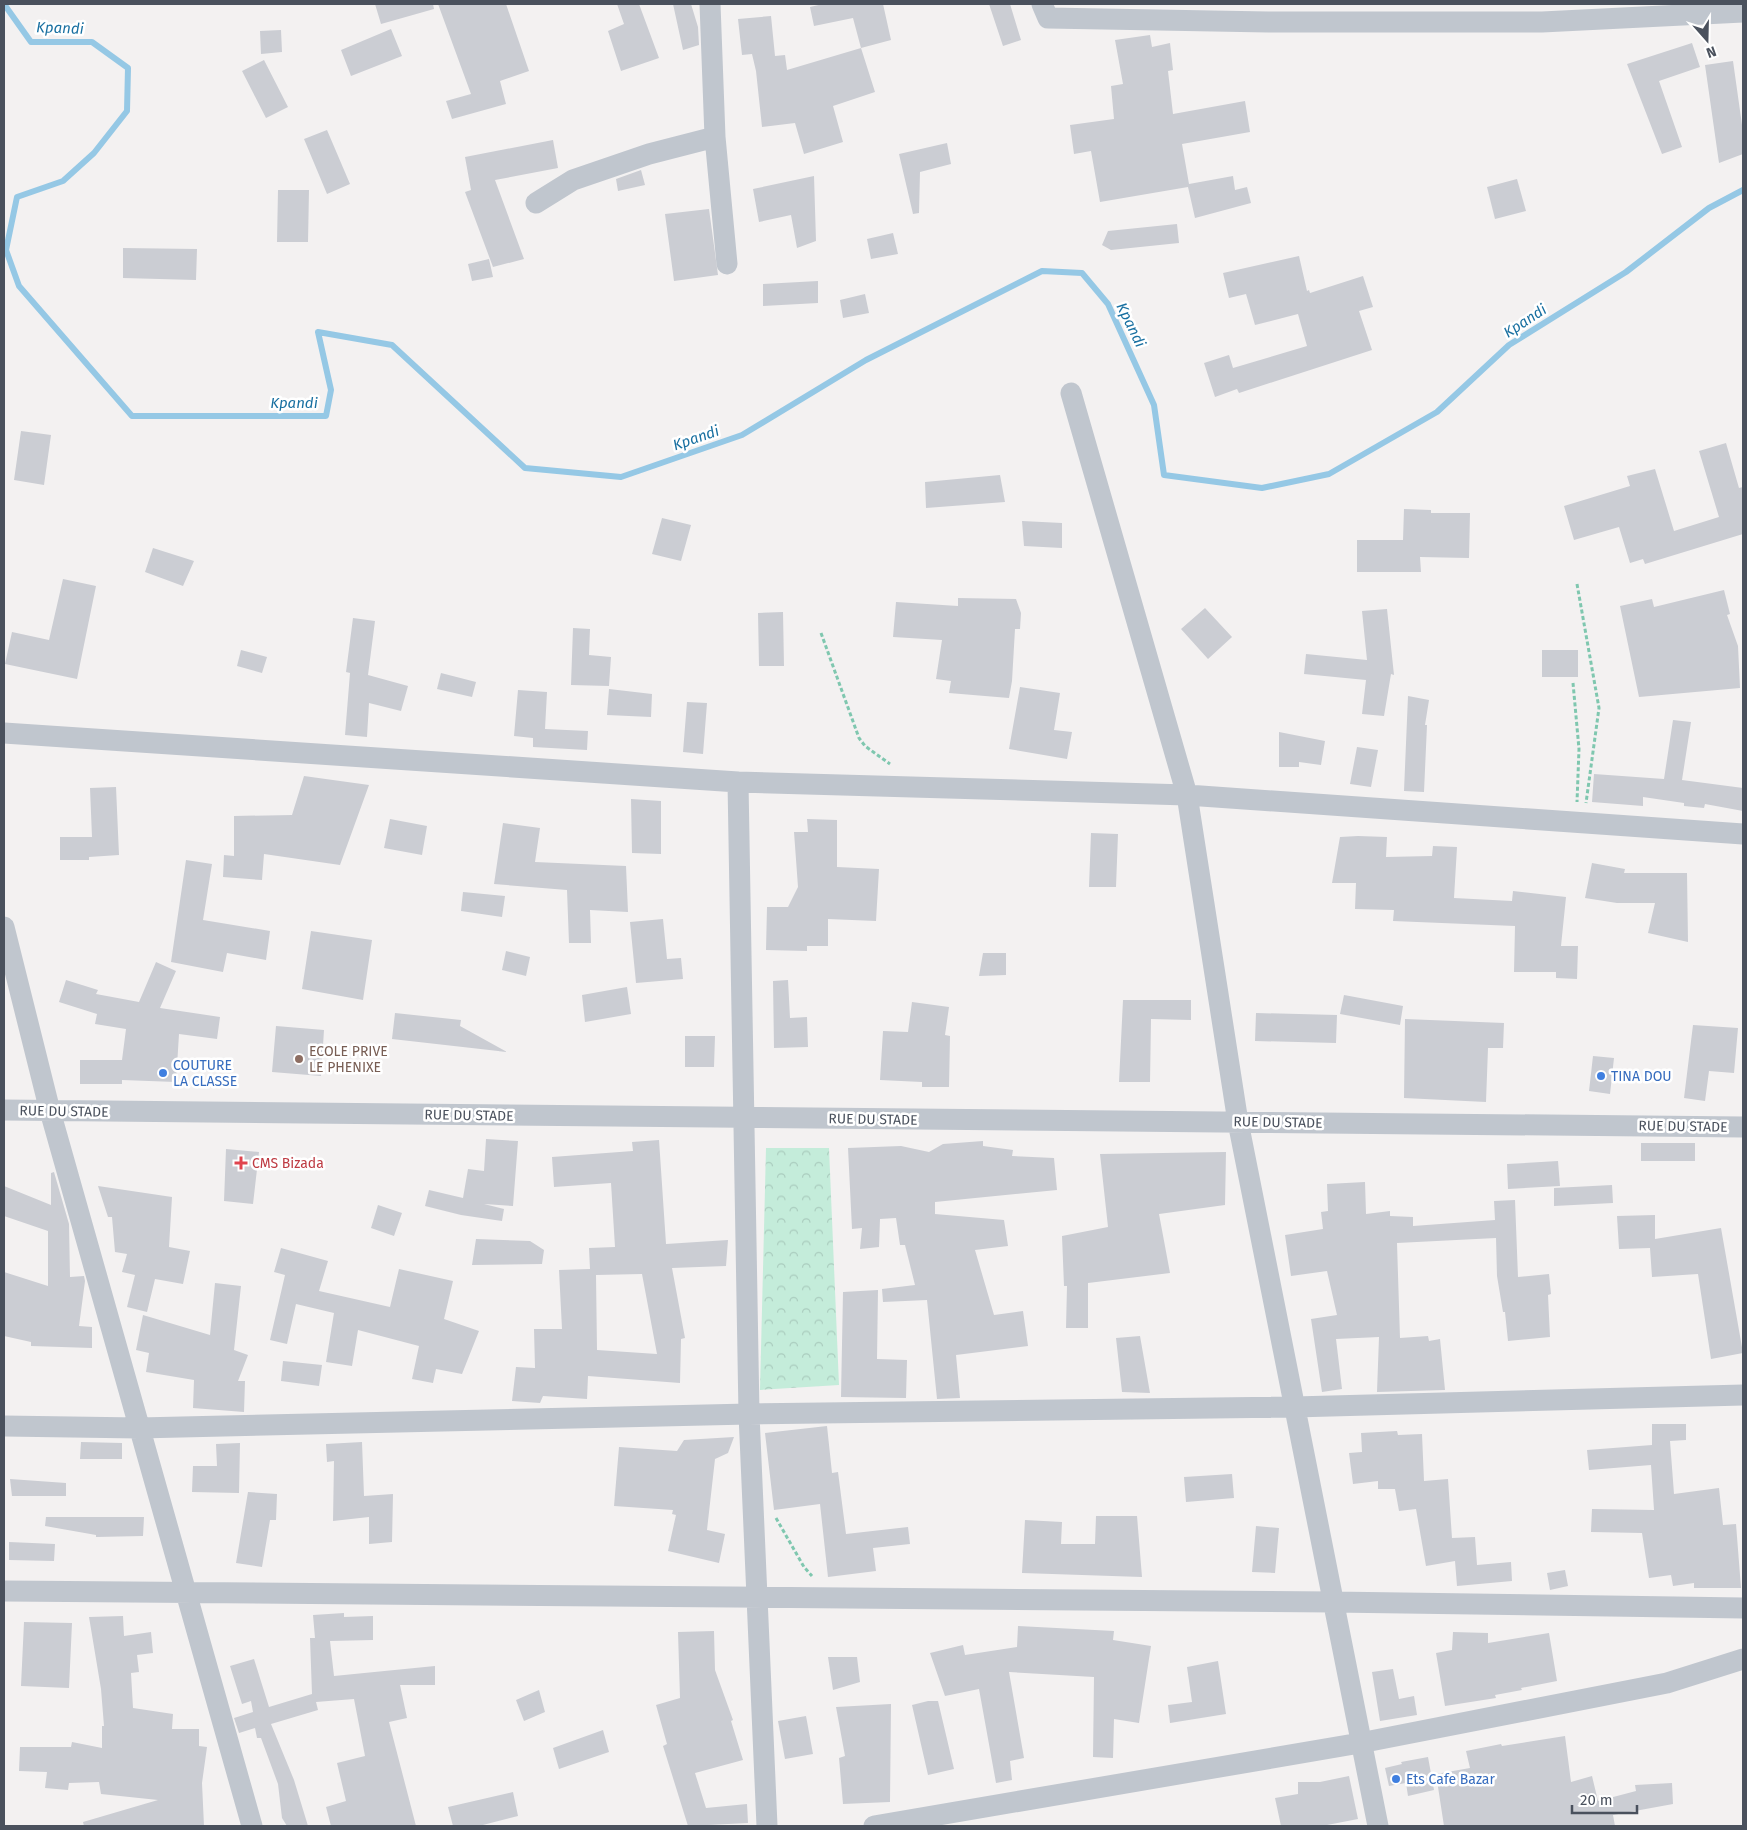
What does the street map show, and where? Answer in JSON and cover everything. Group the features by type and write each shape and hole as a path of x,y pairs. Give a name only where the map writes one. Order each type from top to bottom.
{"street":[{"path":"710,4 715,137 727,264"},
{"path":"1042,4 1048,18 1268,22 1542,13 1743,12"},
{"path":"536,203 573,180 649,154 715,137"},
{"path":"1071,393 1187,795 1238,1122 1378,1826"},
{"path":"4,733 738,782 1187,795 1743,834"},
{"path":"738,782 749,1414 755,1597 767,1826"},
{"path":"4,926 50,1111 252,1826"},
{"name":"RUE DU STADE","path":"4,1110 1743,1127"},
{"path":"4,1426 139,1428 749,1414 1294,1407 1743,1395"},
{"path":"4,1591 1334,1602 1743,1608"},
{"path":"874,1826 1360,1743 1668,1683 1743,1659"}],"path":[{"path":"1577,584 1599,708 1580,823"},
{"path":"821,633 859,738 865,746 889,763 902,776 904,787"},
{"path":"1573,683 1580,748 1580,823"},
{"path":"774,1516 804,1567 815,1579"}],"green space":[{"path":"766,1148 829,1148 839,1385 760,1390"}],"building":[{"path":"375,4 433,4 434,9 381,24"},
{"path":"438,4 506,4 529,71 500,81 506,104 452,119 446,101 471,94"},
{"path":"617,4 639,4 659,58 621,71 608,31 624,24"},
{"path":"673,4 691,4 698,27 699,45 683,50"},
{"path":"823,4 883,4 891,40 861,48 853,18 814,26 810,7"},
{"path":"989,4 1010,4 1021,40 1003,46"},
{"path":"771,16 775,56 785,55 787,70 861,48 875,92 833,106 843,142 804,154 795,123 762,127 756,71 752,54 742,55 738,19"},
{"path":"391,29 402,56 351,76 341,50"},
{"path":"281,30 282,52 261,54 260,31"},
{"path":"1150,35 1152,47 1170,43 1173,70 1168,71 1173,114 1245,101 1250,132 1182,144 1189,184 1233,176 1235,190 1247,187 1251,203 1195,218 1188,187 1100,202 1091,151 1074,154 1070,125 1114,119 1111,86 1123,84 1115,40"},
{"path":"1692,43 1700,67 1659,81 1682,147 1662,154 1627,64"},
{"path":"264,60 288,107 266,118 242,71"},
{"path":"1733,61 1743,132 1743,154 1719,163 1705,65"},
{"path":"327,130 350,184 327,194 304,139"},
{"path":"553,140 558,168 495,180 524,259 493,267 465,192 471,190 465,157"},
{"path":"947,143 951,164 920,172 919,213 913,214 899,154"},
{"path":"641,170 645,185 618,191 616,179"},
{"path":"814,176 816,241 797,248 791,215 759,222 753,189"},
{"path":"1517,179 1526,211 1495,219 1487,187"},
{"path":"278,190 309,190 308,242 277,242"},
{"path":"709,209 718,275 674,281 665,214"},
{"path":"1177,224 1179,243 1111,250 1102,245 1108,231"},
{"path":"893,233 898,254 871,259 867,239"},
{"path":"123,248 197,249 196,280 123,278"},
{"path":"1299,256 1307,291 1309,290 1310,293 1363,276 1373,307 1359,311 1372,350 1239,393 1237,389 1215,397 1204,363 1229,355 1233,368 1307,346 1298,314 1255,325 1246,294 1229,298 1223,273"},
{"path":"489,259 493,277 472,281 468,264"},
{"path":"818,281 818,303 763,306 763,284"},
{"path":"865,294 869,313 843,318 840,300"},
{"path":"21,431 51,435 44,485 14,480"},
{"path":"1726,443 1739,488 1743,487 1743,534 1645,564 1643,559 1630,563 1619,527 1574,540 1564,506 1630,486 1627,476 1655,469 1674,531 1719,517 1699,451"},
{"path":"1000,475 1005,502 926,508 925,482"},
{"path":"1404,509 1431,510 1431,513 1470,513 1469,558 1420,557 1421,572 1357,572 1357,540 1403,540"},
{"path":"662,518 691,525 681,561 652,554"},
{"path":"1022,521 1062,523 1062,548 1024,546"},
{"path":"153,548 194,561 183,586 145,572"},
{"path":"63,579 96,586 77,679 5,664 12,632 49,640"},
{"path":"1724,590 1730,614 1727,615 1738,646 1740,688 1639,697 1620,606 1652,599 1654,607"},
{"path":"958,598 1016,599 1021,613 1020,629 1015,629 1012,681 1009,698 949,693 951,681 936,679 942,640 893,637 896,602 958,606"},
{"path":"1205,608 1232,637 1208,659 1181,629"},
{"path":"1387,609 1394,675 1391,674 1384,716 1362,714 1366,680 1304,674 1306,654 1367,660 1362,611"},
{"path":"783,612 784,666 759,666 758,613"},
{"path":"353,618 375,621 368,675 408,686 401,711 369,703 367,737 345,735 350,673 346,672"},
{"path":"573,628 590,629 589,655 611,657 609,686 571,685"},
{"path":"241,650 267,657 262,673 237,666"},
{"path":"1542,650 1578,650 1578,677 1542,677"},
{"path":"441,673 476,682 472,697 437,689"},
{"path":"1020,687 1060,693 1054,730 1072,732 1067,759 1009,749"},
{"path":"609,689 652,694 651,717 607,715"},
{"path":"518,690 547,692 545,729 588,731 587,750 533,747 533,738 514,736"},
{"path":"1408,696 1429,700 1425,725 1427,725 1424,792 1404,791"},
{"path":"687,702 707,703 703,754 683,752"},
{"path":"1673,720 1691,722 1682,780 1743,788 1743,811 1705,804 1704,808 1684,806 1684,803 1643,797 1643,806 1592,802 1594,774 1664,779"},
{"path":"1279,732 1325,741 1321,765 1299,762 1299,767 1279,767"},
{"path":"1357,747 1378,750 1371,787 1350,784"},
{"path":"304,776 369,785 340,865 264,854 262,880 223,877 224,855 234,856 234,816 292,815"},
{"path":"116,787 119,855 89,857 89,860 60,860 60,837 92,837 90,788"},
{"path":"631,799 661,801 661,854 632,853"},
{"path":"390,819 427,826 422,855 384,848"},
{"path":"807,819 837,820 837,867 879,869 876,921 828,919 828,946 807,946 807,951 766,950 767,907 788,907 798,887 794,832 808,832"},
{"path":"503,823 540,828 535,862 626,866 628,912 590,910 591,943 569,943 567,890 494,884"},
{"path":"1091,833 1118,834 1116,887 1089,887"},
{"path":"1340,837 1387,837 1386,857 1432,856 1433,846 1457,847 1454,898 1512,901 1513,891 1566,897 1561,946 1578,946 1577,979 1556,978 1556,972 1514,972 1515,926 1393,921 1394,910 1355,909 1356,883 1332,883"},
{"path":"186,860 212,864 203,920 270,931 266,960 227,953 223,972 171,962"},
{"path":"1592,863 1625,869 1624,873 1687,873 1688,942 1648,933 1655,903 1617,903 1585,898"},
{"path":"463,892 505,896 502,917 461,911"},
{"path":"663,919 667,959 681,958 683,979 636,983 630,922"},
{"path":"311,931 372,940 363,1000 302,989"},
{"path":"506,951 530,957 526,976 502,970"},
{"path":"983,953 1006,953 1006,975 979,976"},
{"path":"156,962 176,971 160,1008 220,1017 217,1039 179,1034 176,1082 122,1080 122,1084 80,1084 80,1060 122,1060 126,1029 95,1024 97,1014 59,1002 66,980 98,990 96,994 139,1002"},
{"path":"788,980 790,1018 807,1017 808,1047 774,1048 773,981"},
{"path":"627,987 631,1014 585,1022 582,995"},
{"path":"1344,995 1403,1006 1400,1025 1340,1014"},
{"path":"1123,1000 1191,1000 1191,1020 1151,1019 1150,1082 1119,1082"},
{"path":"912,1002 949,1007 945,1035 950,1036 949,1087 922,1087 922,1082 880,1080 883,1031 908,1032"},
{"path":"395,1013 461,1020 460,1026 507,1052 392,1039"},
{"path":"1256,1013 1337,1015 1336,1043 1255,1041"},
{"path":"1405,1019 1504,1023 1503,1048 1488,1048 1486,1102 1404,1098"},
{"path":"1693,1025 1738,1028 1734,1073 1709,1071 1705,1101 1684,1098"},
{"path":"276,1026 324,1030 321,1076 272,1072"},
{"path":"685,1036 715,1036 714,1067 685,1067"},
{"path":"1593,1056 1614,1058 1610,1094 1589,1091"},
{"path":"486,1139 518,1141 513,1206 484,1204 504,1209 502,1221 461,1215 425,1206 429,1190 463,1198 468,1169 484,1171"},
{"path":"659,1140 666,1244 728,1240 726,1266 672,1268 685,1338 681,1339 680,1383 588,1376 587,1399 543,1396 540,1403 512,1401 516,1367 535,1368 534,1329 562,1329 559,1270 590,1269 589,1248 615,1247 611,1183 554,1187 552,1157 633,1151 632,1142","holes":["642,1274 657,1354 597,1350 596,1275"]},
{"path":"983,1141 983,1146 1013,1150 1012,1156 1054,1158 1057,1190 935,1202 935,1214 1004,1220 1008,1246 975,1250 994,1315 1023,1311 1028,1346 956,1355 960,1398 937,1399 927,1300 883,1302 882,1289 915,1285 905,1245 900,1245 896,1218 880,1219 879,1247 860,1249 862,1228 852,1229 848,1148 901,1146 929,1152 943,1144"},
{"path":"1641,1143 1695,1143 1695,1161 1641,1161"},
{"path":"226,1149 259,1152 253,1204 224,1201"},
{"path":"1226,1152 1225,1205 1159,1214 1170,1273 1088,1283 1088,1328 1066,1328 1067,1286 1064,1286 1062,1236 1108,1227 1100,1154"},
{"path":"1558,1161 1560,1186 1508,1189 1507,1164"},
{"path":"54,1172 69,1224 70,1277 84,1276 85,1281 79,1326 92,1327 92,1348 31,1346 31,1342 4,1336 4,1272 48,1286 48,1231 4,1216 4,1186 51,1205 51,1173"},
{"path":"1365,1182 1366,1214 1390,1211 1390,1216 1413,1217 1413,1226 1495,1220 1494,1201 1515,1200 1518,1277 1549,1274 1551,1294 1548,1295 1550,1337 1508,1341 1505,1312 1503,1312 1497,1276 1496,1238 1397,1243 1400,1338 1428,1336 1429,1341 1440,1339 1445,1390 1377,1392 1379,1337 1336,1339 1342,1389 1322,1392 1311,1319 1337,1315 1327,1271 1291,1276 1285,1235 1323,1229 1321,1212 1328,1211 1327,1184"},
{"path":"1612,1185 1613,1203 1554,1206 1554,1188"},
{"path":"98,1186 172,1197 169,1247 190,1251 183,1284 155,1279 147,1312 127,1307 135,1275 122,1272 127,1254 115,1252 112,1217 108,1217"},
{"path":"378,1205 402,1213 394,1236 371,1228"},
{"path":"1655,1215 1655,1239 1721,1228 1743,1353 1711,1359 1698,1274 1652,1277 1650,1248 1619,1249 1617,1216"},
{"path":"476,1239 530,1241 544,1250 542,1264 472,1265"},
{"path":"281,1248 328,1261 319,1291 390,1307 399,1269 453,1281 444,1319 479,1331 462,1374 436,1369 433,1383 412,1379 419,1346 358,1330 352,1366 326,1362 334,1313 296,1304 287,1344 270,1340 285,1275 274,1272"},
{"path":"215,1283 241,1286 234,1350 248,1355 238,1381 245,1381 244,1412 193,1408 194,1380 146,1372 149,1353 136,1350 143,1315 210,1335"},
{"path":"878,1290 877,1359 907,1360 906,1398 841,1397 843,1292"},
{"path":"1140,1336 1150,1393 1122,1392 1116,1338"},
{"path":"283,1361 322,1365 319,1386 281,1381"},
{"path":"1652,1424 1686,1424 1686,1440 1670,1441 1674,1494 1719,1488 1723,1525 1736,1524 1741,1588 1694,1588 1694,1583 1673,1586 1671,1575 1649,1578 1642,1533 1591,1532 1592,1509 1654,1510 1651,1465 1589,1470 1587,1450 1652,1445"},
{"path":"827,1426 832,1473 838,1472 846,1534 908,1527 910,1544 873,1548 876,1571 828,1577 820,1504 774,1510 765,1433"},
{"path":"1397,1431 1398,1435 1422,1434 1424,1481 1448,1479 1452,1538 1475,1537 1477,1565 1511,1562 1512,1581 1457,1586 1455,1561 1426,1566 1416,1509 1399,1511 1395,1489 1378,1489 1378,1481 1353,1484 1349,1453 1362,1452 1361,1433"},
{"path":"734,1437 728,1453 715,1459 707,1530 725,1534 719,1563 668,1551 676,1515 672,1514 673,1510 614,1506 619,1447 677,1451 684,1440"},
{"path":"81,1442 122,1443 122,1459 80,1459"},
{"path":"362,1442 364,1496 393,1494 392,1542 369,1544 369,1517 333,1521 334,1461 327,1462 326,1444"},
{"path":"240,1443 239,1493 192,1492 193,1466 217,1466 216,1444"},
{"path":"1232,1474 1234,1498 1186,1502 1184,1477"},
{"path":"10,1479 66,1483 66,1496 12,1496"},
{"path":"248,1492 277,1494 276,1520 270,1520 262,1567 236,1563"},
{"path":"1096,1516 1137,1516 1142,1577 1022,1573 1025,1520 1062,1522 1061,1544 1095,1544"},
{"path":"46,1517 144,1517 143,1536 96,1537 96,1535 45,1526"},
{"path":"1256,1526 1279,1528 1275,1573 1252,1572"},
{"path":"9,1542 55,1544 54,1561 9,1560"},
{"path":"1565,1570 1568,1586 1550,1590 1547,1573"},
{"path":"344,1613 344,1617 373,1616 373,1640 330,1641 334,1676 435,1666 435,1685 400,1685 407,1718 389,1722 416,1826 331,1826 326,1807 346,1801 337,1763 365,1756 354,1699 316,1702 318,1710 271,1724 294,1780 308,1826 287,1826 282,1818 278,1784 261,1738 257,1738 255,1728 239,1733 234,1718 253,1712 251,1701 242,1704 230,1666 254,1659 269,1707 312,1694 310,1638 315,1638 313,1615"},
{"path":"123,1616 124,1636 151,1632 153,1653 137,1655 139,1672 131,1673 133,1708 173,1714 172,1729 199,1729 199,1746 207,1747 202,1783 204,1826 84,1826 83,1822 158,1800 101,1794 99,1782 69,1783 68,1790 45,1788 47,1772 19,1771 20,1747 71,1747 72,1742 102,1748 102,1726 104,1726 101,1689 89,1617"},
{"path":"24,1622 72,1623 69,1688 21,1686"},
{"path":"1018,1626 1114,1631 1113,1640 1151,1646 1139,1723 1114,1719 1113,1758 1093,1757 1094,1677 1009,1672 1024,1758 1010,1761 1012,1780 996,1783 979,1689 945,1696 930,1653 963,1645 965,1655 1017,1647"},
{"path":"714,1631 715,1670 733,1720 731,1721 743,1760 695,1773 706,1808 747,1804 748,1823 688,1826 663,1746 667,1744 656,1705 680,1698 678,1632"},
{"path":"1453,1632 1488,1633 1488,1643 1549,1633 1557,1681 1495,1695 1496,1698 1445,1706 1436,1653 1452,1650"},
{"path":"828,1657 857,1657 860,1682 833,1690"},
{"path":"1218,1661 1226,1714 1170,1723 1168,1705 1192,1702 1187,1667"},
{"path":"1393,1669 1399,1699 1414,1696 1417,1715 1380,1721 1372,1672"},
{"path":"539,1690 545,1712 524,1721 516,1700"},
{"path":"928,1701 938,1701 954,1769 928,1775 912,1705"},
{"path":"891,1704 890,1802 843,1804 839,1758 845,1756 836,1707"},
{"path":"806,1716 813,1754 785,1759 778,1721"},
{"path":"603,1730 609,1752 559,1769 553,1748"},
{"path":"1565,1736 1571,1782 1592,1776 1598,1801 1636,1791 1635,1785 1672,1783 1673,1804 1613,1815 1615,1826 1444,1826 1436,1774 1470,1768 1466,1751 1501,1744 1502,1746"},
{"path":"1428,1757 1434,1790 1408,1796 1406,1783 1389,1786 1385,1768 1402,1764 1401,1762"},
{"path":"1349,1776 1358,1819 1322,1826 1281,1826 1275,1798 1298,1794 1298,1782 1320,1782"},
{"path":"513,1792 518,1816 479,1826 453,1826 448,1807"}],"waterway":[{"name":"Kpandi","path":"4,4 31,42 92,42 128,68 127,111 94,153 63,181 17,197 6,250 19,286 132,416 326,416 331,390 318,332 392,345 525,468 621,477 742,435 866,360 1042,271 1082,273 1108,304 1154,405 1164,475 1262,488 1329,474 1437,412 1509,345 1626,272 1709,208 1743,190"}],"place":[{"name":"ECOLE PRIVE LE PHENIXE","path":"299,1059"},
{"name":"COUTURE LA CLASSE","path":"163,1073"},
{"name":"TINA DOU","path":"1601,1076"},
{"name":"CMS Bizada","path":"241,1163"},
{"name":"Ets Cafe Bazar","path":"1396,1779"}]}
